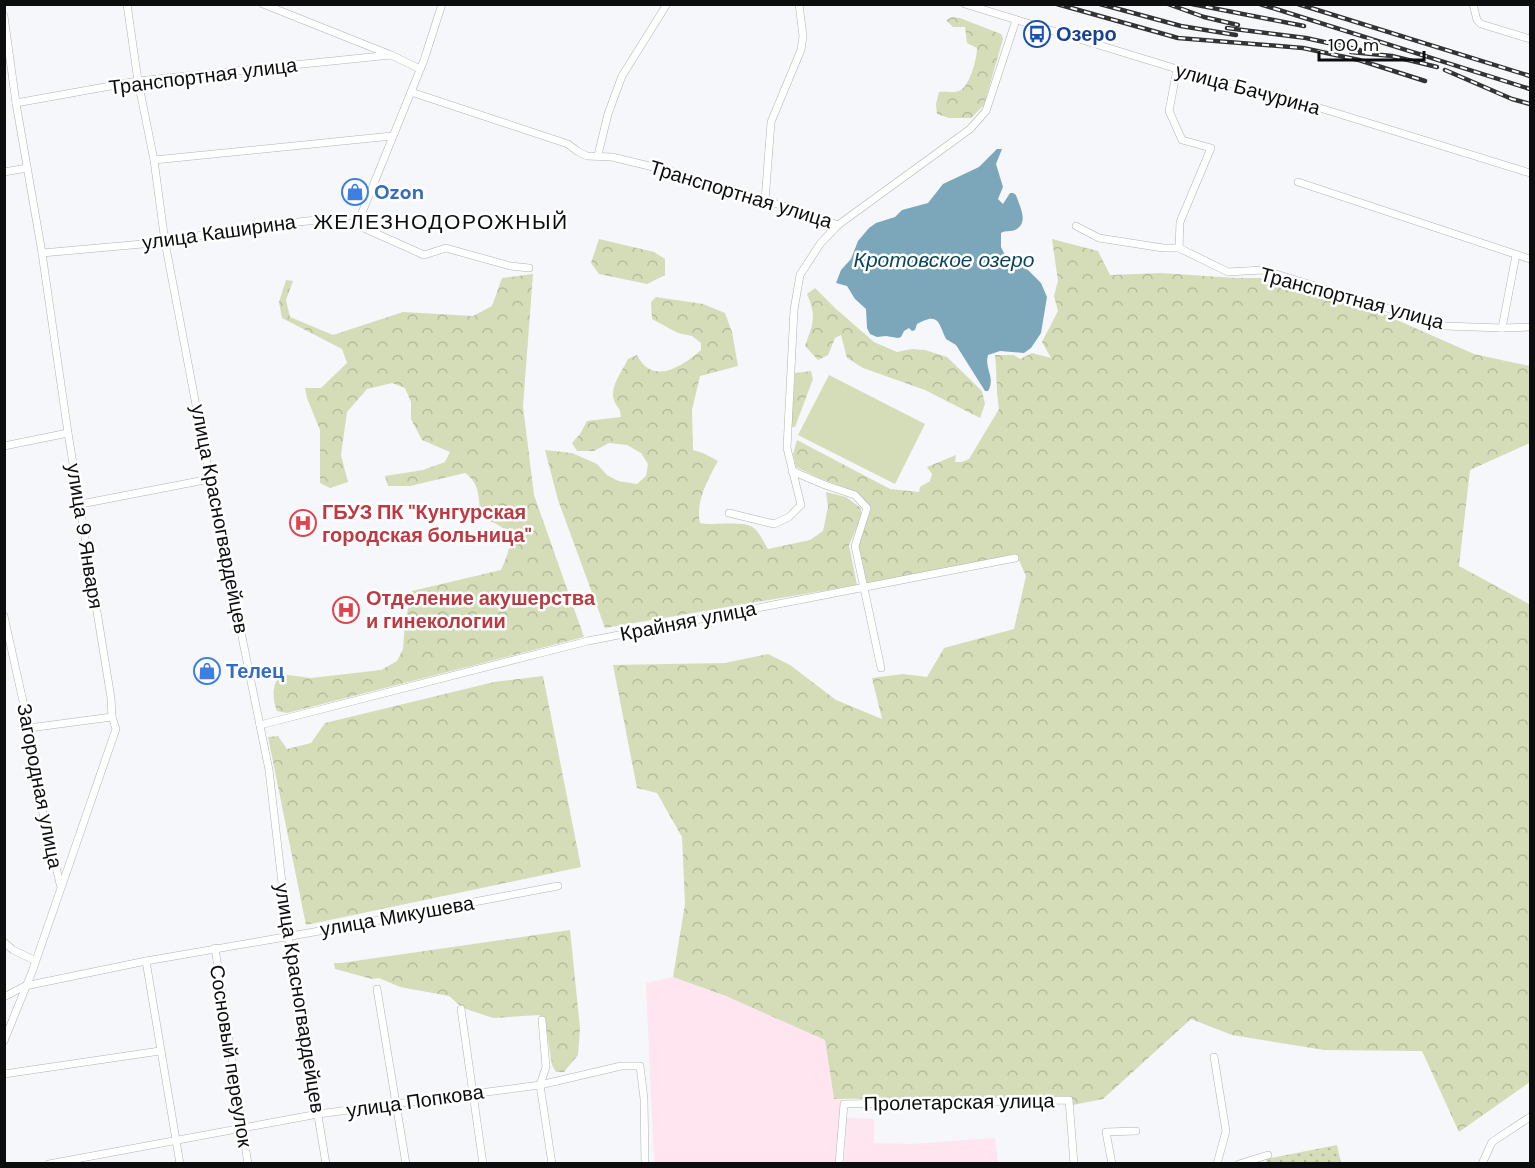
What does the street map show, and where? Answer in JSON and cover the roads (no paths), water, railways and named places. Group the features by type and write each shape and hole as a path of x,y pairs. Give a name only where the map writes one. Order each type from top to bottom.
{"street":[{"name":"улица Красногвардейцев","path":"127,4 138,81 154,160 165,242 269,770 288,935 326,1164"},
{"path":"263,4 392,55 420,69"},
{"path":"357,225 420,69 442,4"},
{"path":"598,155 608,114 622,76 667,4"},
{"path":"765,201 771,122 801,50 803,36 799,4"},
{"name":"улица Бачурина","path":"965,4 1177,69 1320,108 1530,173"},
{"path":"1473,4 1477,20 1481,24 1530,39"},
{"name":"улица 9 Января","path":"4,16 111,698 112,717 116,729 30,977 4,1041"},
{"name":"Транспортная улица","path":"411,92 561,142 587,156 612,156 670,171 838,225 970,129 986,111 1016,20"},
{"name":"Транспортная улица","path":"16,103 138,81 392,55"},
{"path":"1177,69 1169,111 1182,140 1211,148 1180,222 1179,248"},
{"path":"154,160 392,136"},
{"path":"4,172 27,168"},
{"path":"1298,182 1530,259"},
{"name":"улица Каширина","path":"42,253 165,242 241,228 327,219 357,225 424,255 446,248 510,266 529,268"},
{"path":"729,513 774,524 789,517 801,505 787,448 794,310 801,275 820,244 838,225"},
{"name":"Транспортная улица","path":"1076,226 1099,238 1163,248 1179,248 1228,272 1263,270 1445,326 1530,327"},
{"path":"1502,328 1516,255"},
{"path":"4,446 68,433"},
{"path":"792,471 855,495 867,508 855,546 862,588 881,668"},
{"path":"81,504 210,479"},
{"name":"Крайняя улица","path":"260,725 588,641 1015,558"},
{"name":"Загородная улица","path":"4,616 29,728 41,805 60,886"},
{"path":"29,728 112,717"},
{"name":"улица Микушева","path":"4,997 25,986 146,961 558,886"},
{"path":"4,942 12,950 34,960"},
{"name":"Сосновый переулок","path":"215,948 248,1164"},
{"path":"146,961 180,1164"},
{"path":"377,989 406,1164"},
{"path":"461,1009 483,1164"},
{"path":"542,1020 546,1067 540,1085 552,1164"},
{"path":"4,1074 160,1051"},
{"path":"1214,1057 1226,1131 1217,1164"},
{"name":"улица Попкова","path":"49,1164 318,1114 472,1092 540,1085 621,1066 640,1066 644,1099 645,1164"},
{"name":"Пролетарская улица","path":"839,1164 844,1104 1069,1100 1074,1164"},
{"path":"1482,1164 1492,1142 1530,1118"},
{"path":"1112,1164 1106,1132 1136,1131"},
{"path":"94,1155 96,1164"},
{"path":"1239,1164 1268,1155"}],"water":[{"name":"Кротовское озеро","path":"997,149 1002,149 996,164 1003,187 998,199 1003,204 1010,193 1016,195 1023,218 1022,223 1015,230 1001,233 1001,247 1005,255 1024,266 1041,283 1047,297 1041,333 1031,348 1024,353 1000,351 988,355 987,364 991,382 988,391 985,391 956,345 946,339 937,321 930,319 917,324 915,330 912,331 909,328 898,338 877,337 870,334 867,328 866,309 855,299 847,286 836,283 841,270 851,259 858,241 869,228 876,223 895,217 902,210 928,203 943,184 979,167"}],"railway":[{"path":"1057,4 1178,38 1303,48 1359,60 1425,81"},
{"path":"1100,4 1181,26 1236,35"},
{"path":"1168,4 1204,17 1238,25"},
{"path":"1192,4 1304,26"},
{"path":"1260,4 1530,89"},
{"path":"1298,4 1530,76"},
{"path":"1227,28 1306,38 1360,50"},
{"path":"1351,52 1392,56 1437,67"},
{"path":"1445,70 1512,99 1530,104"}],"place":[{"name":"Озеро","path":"1037,34"},
{"name":"Ozon","path":"355,192"},
{"name":"ГБУЗ ПК \"Кунгурская городская больница\"","path":"303,523"},
{"name":"Отделение акушерства и гинекологии","path":"346,610"},
{"name":"Телец","path":"207,671"}],"district":[{"name":"ЖЕЛЕЗНОДОРОЖНЫЙ","path":"441,222"}]}
